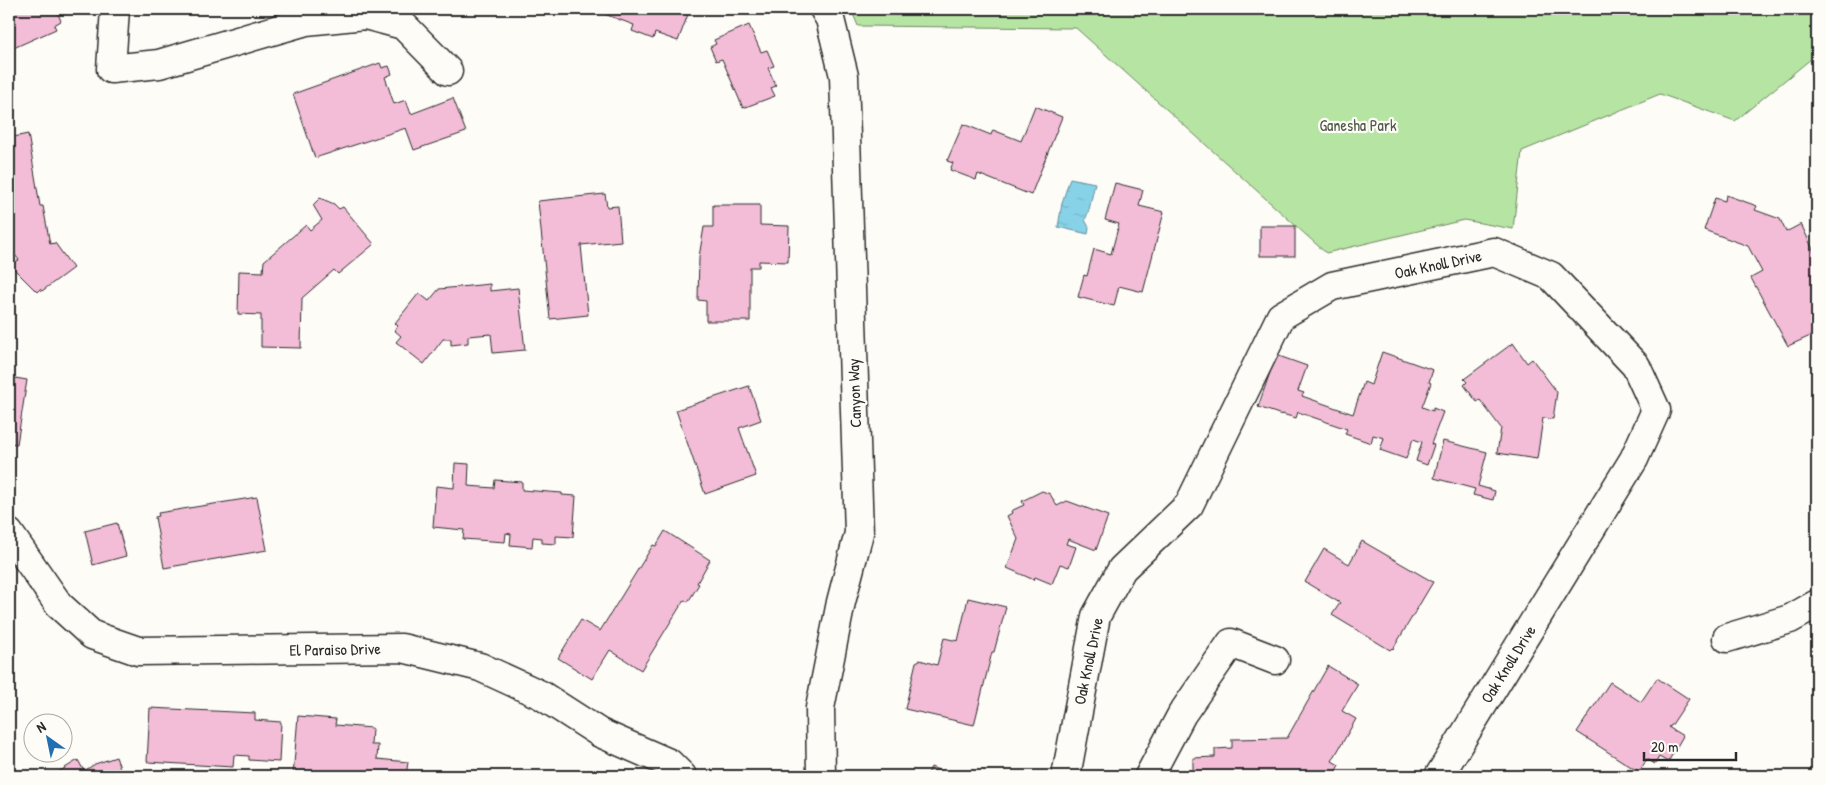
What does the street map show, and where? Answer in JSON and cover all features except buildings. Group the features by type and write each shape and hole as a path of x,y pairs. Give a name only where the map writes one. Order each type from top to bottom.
{"street":[{"path":"115,9 111,69 159,64 306,21 365,15 403,25 448,71"},
{"name":"Canyon Way","path":"821,776 820,708 842,602 859,533 844,76 830,19 824,9"},
{"name":"Oak Knoll Drive","path":"1066,776 1096,616 1122,569 1189,505 1281,316 1332,286 1494,252 1551,276 1636,366 1656,410 1634,460 1439,776"},
{"name":"El Paraiso Drive","path":"9,533 59,605 92,635 138,651 402,648 420,652 480,667 541,695 600,733 669,763 682,776"},
{"path":"1727,638 1790,619 1817,604"},
{"path":"1149,776 1182,714 1231,644 1274,660"}],"green space":[{"name":"Ganesha Park","path":"851,9 1817,9 1817,54 1735,121 1660,94 1522,151 1513,229 1464,220 1326,253 1076,28 858,26"}],"water":[{"path":"1070,178 1095,183 1085,220 1089,227 1088,234 1058,227 1062,203"}]}
